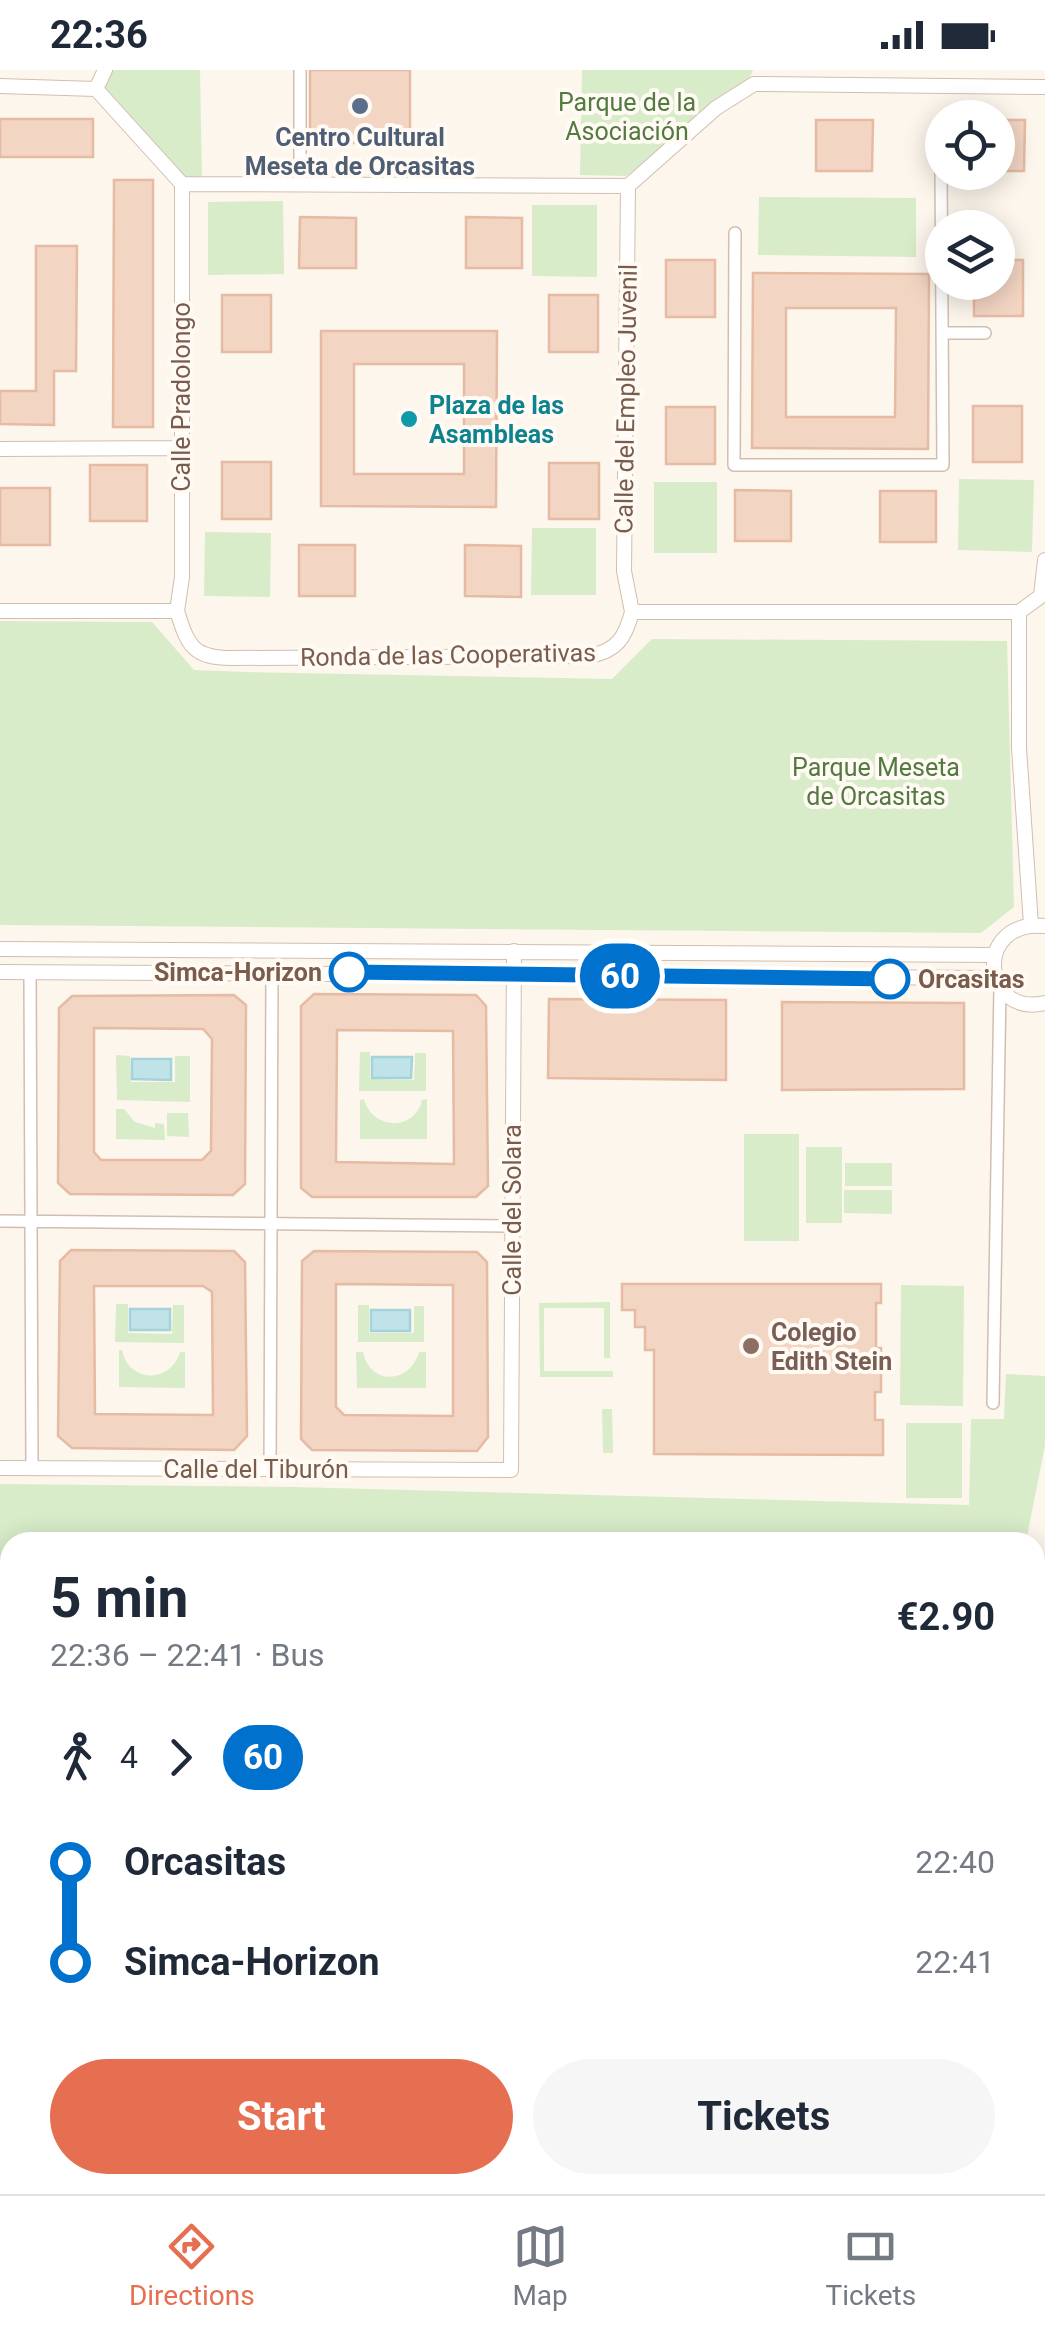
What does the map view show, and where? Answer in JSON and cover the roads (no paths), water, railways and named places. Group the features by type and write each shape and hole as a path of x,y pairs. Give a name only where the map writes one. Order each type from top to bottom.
{"street":[{"path":"96,89 105,70"},
{"path":"300,70 300,184"},
{"path":"0,86 96,89 182,184 628,186 756,77 1045,87"},
{"name":"Calle Pradolongo","path":"176,610 182,576 182,184"},
{"name":"Calle del Empleo Juvenil","path":"628,186 624,571 632,612"},
{"path":"736,234 734,466 943,465 941,190"},
{"path":"942,333 985,333"},
{"path":"0,449 180,448"},
{"path":"632,612 1019,612 1042,596 1045,560"},
{"path":"0,611 176,610"},
{"name":"Ronda de las Cooperativas","path":"176,610 194,649 210,658 589,656 607,653 618,644 626,635 632,612"},
{"path":"992,1402 998,983 994,955 1014,929 1038,926 1019,748 1019,612"},
{"path":"0,949 994,955"},
{"name":"Calle del Solara","path":"511,1470 514,951"},
{"path":"0,972 514,974 998,983 1018,1002 1045,1003"},
{"path":"30,972 32,1468"},
{"path":"270,1469 272,972"},
{"path":"0,1222 512,1226"},
{"name":"Calle del Tiburón","path":"0,1468 511,1470"}],"water":[{"path":"372,1057 412,1057 411,1078 372,1078"},
{"path":"132,1059 171,1059 171,1080 132,1079"},
{"path":"130,1309 170,1309 170,1330 130,1330"},
{"path":"371,1310 410,1310 410,1331 371,1331"}],"place":[{"name":"Centro Cultural Meseta de Orcasitas","path":"360,106"},
{"name":"Plaza de las Asambleas","path":"409,419"},
{"name":"Simca-Horizon","path":"349,972"},
{"name":"Orcasitas","path":"890,979"},
{"name":"Colegio Edith Stein","path":"751,1346"}],"park label":[{"name":"Parque de la Asociación","path":"627,116"},
{"name":"Parque Meseta de Orcasitas","path":"876,782"}]}
